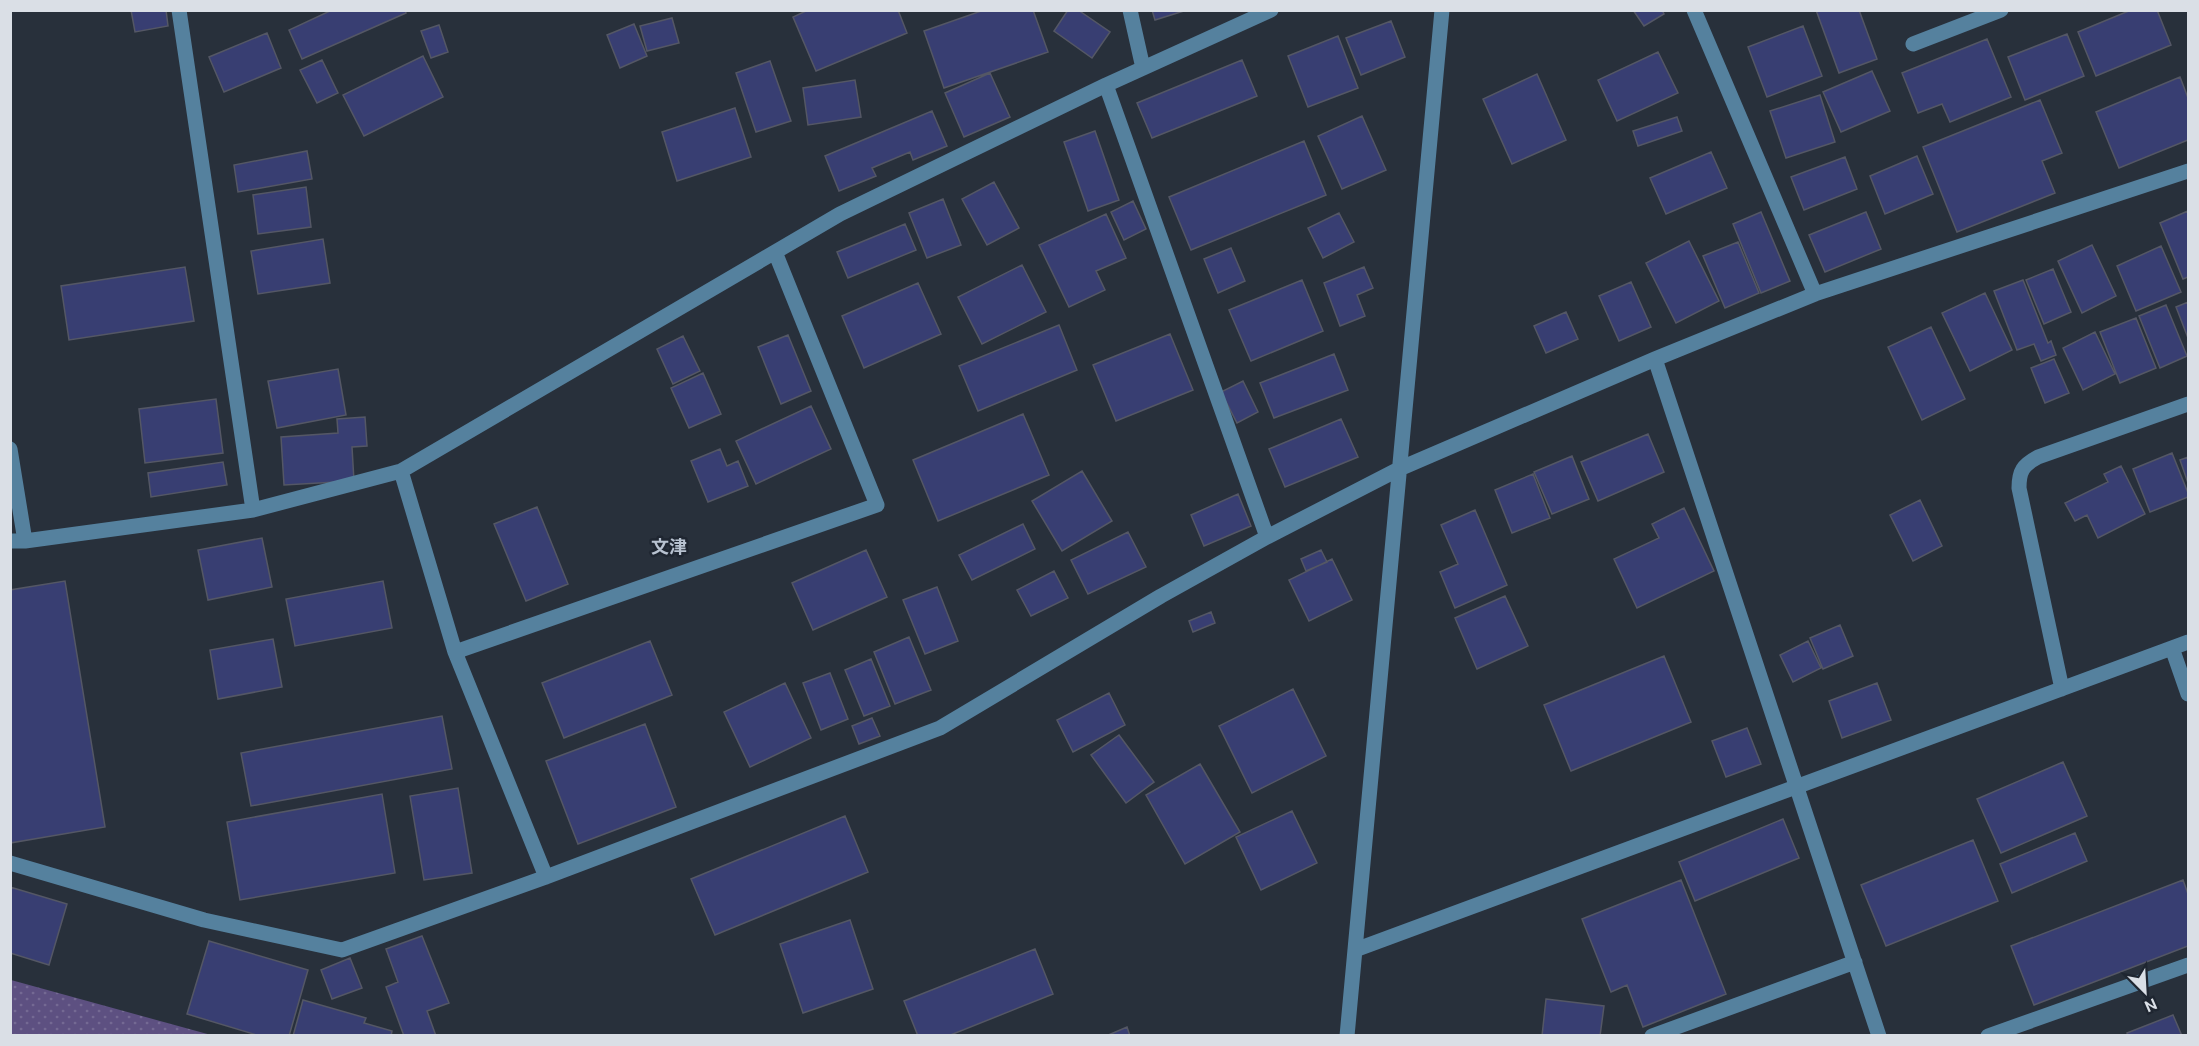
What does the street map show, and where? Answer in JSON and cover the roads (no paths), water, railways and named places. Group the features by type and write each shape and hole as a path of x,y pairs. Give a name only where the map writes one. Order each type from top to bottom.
{"street":[{"path":"179,10 253,510"},
{"path":"1130,10 1143,68"},
{"path":"1347,1035 1442,10"},
{"path":"1694,10 1815,294"},
{"path":"1913,44 2001,10"},
{"path":"10,449 18,541 253,510 401,471 840,214 1106,85 1269,11"},
{"path":"1106,85 1267,537"},
{"path":"10,862 204,920 342,950 546,877 940,728 1161,596 1267,537 1399,469 1655,359 1815,294 2188,171"},
{"path":"455,652 877,505 775,252"},
{"path":"1655,359 1880,1035"},
{"path":"2062,689 2019,488 2019,474 2025,464 2038,458 2188,404"},
{"path":"401,471 455,652 546,877"},
{"path":"1355,950 2188,642"},
{"path":"2172,648 2188,694"},
{"path":"1652,1035 1856,962"},
{"path":"1988,1035 2188,965"}],"district":[{"name":"文津","path":"669,546"}]}
